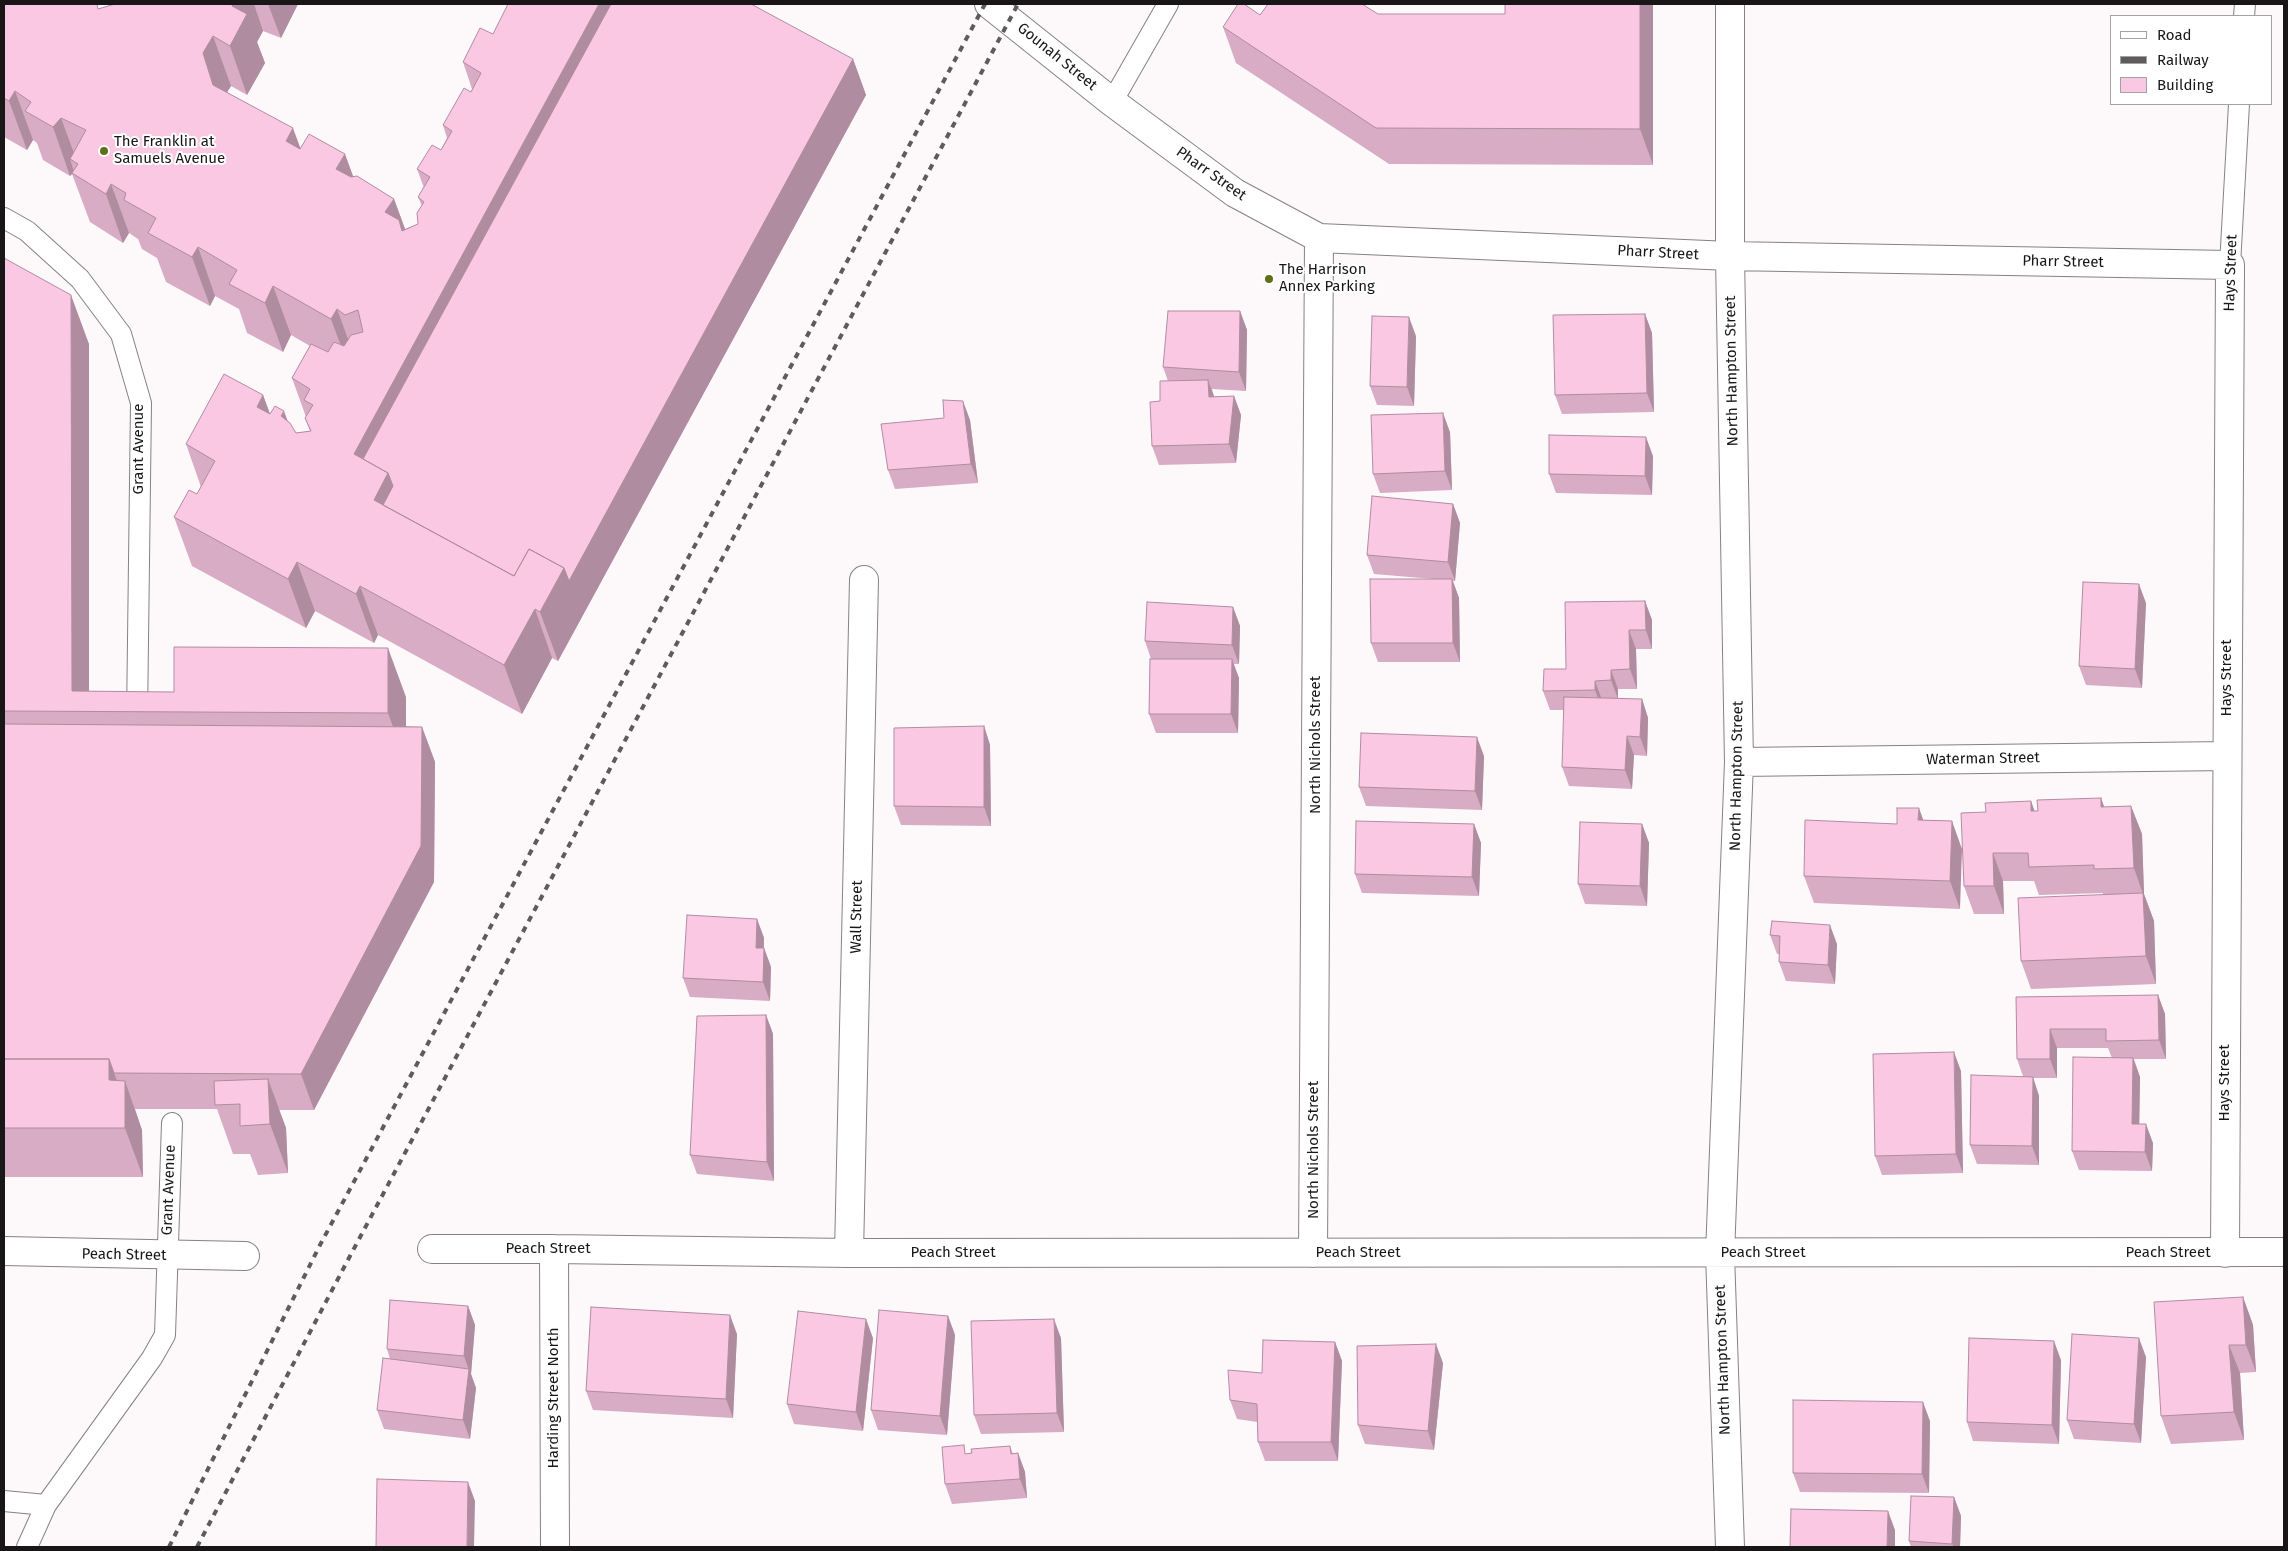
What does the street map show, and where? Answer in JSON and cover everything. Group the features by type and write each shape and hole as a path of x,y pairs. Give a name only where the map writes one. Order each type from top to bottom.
{"street":[{"name":"Gounah Street","path":"989,4 1118,107"},
{"name":"North Hampton Street","path":"1730,4 1730,256 1739,762 1720,1254 1730,1547"},
{"name":"Pharr Street","path":"1118,107 1235,193 1319,238 1730,256 2230,265"},
{"name":"North Nichols Street","path":"1314,1253 1319,238"},
{"name":"Hays Street","path":"2225,1253 2226,756 2230,265"},
{"name":"Wall Street","path":"849,1253 864,580"},
{"name":"Waterman Street","path":"1739,762 2226,756"},
{"name":"Peach Street","path":"432,1249 849,1253 1720,1254 2284,1252"},
{"name":"Harding Street North","path":"554,1249 555,1547"},
{"name":"Peach Street","path":"4,1251 167,1256 245,1256"}],"lane":[{"path":"1118,107 1168,4"},
{"name":"Hays Street","path":"2230,265 2239,105"},
{"name":"Grant Avenue","path":"4,218 28,231 80,279 121,334 141,403 137,733"},
{"name":"Grant Avenue","path":"27,1547 46,1505 152,1358 165,1335 172,1123"},
{"path":"4,1501 46,1505"}],"building":[{"path":"4,4 97,4 98,9 115,4 233,4 232,6 247,14 230,46 213,36 203,53 213,85 293,128 286,141 300,149 309,134 345,154 336,169 351,177 357,176 394,199 385,212 399,220 402,231 418,224 417,213 424,202 418,197 430,177 417,169 432,145 441,150 452,131 443,125 464,88 471,92 481,73 463,62 480,28 493,34 508,4 599,4 354,454 388,473 374,500 514,576 529,549 564,568 540,612 535,609 504,665 360,586 356,594 297,562 288,579 174,517 189,490 197,494 215,461 186,444 224,374 263,395 257,407 270,414 275,406 284,411 281,416 290,423 296,433 311,431 305,418 313,405 304,400 310,389 292,378 311,344 328,352 334,342 344,346 351,335 363,332 358,310 345,315 337,309 331,319 273,286 265,303 229,284 237,270 198,247 192,257 148,233 156,218 124,200 126,193 111,184 106,194 72,173 78,164 70,159 86,130 61,118 53,127 25,111 31,102 15,91 9,101 4,98"},
{"path":"611,4 751,4 853,59 569,581 564,568 529,549 514,576 383,505 393,486 388,473 363,459"},
{"path":"1238,4 1244,4 1260,15 1268,4 1362,4 1378,14 1505,14 1505,4 1640,4 1640,129 1376,128 1223,27"},
{"path":"4,258 71,295 72,691 174,692 174,647 388,648 388,713 4,711"},
{"path":"1168,311 1240,311 1239,372 1163,367"},
{"path":"1645,314 1647,393 1555,395 1553,315"},
{"path":"1372,316 1409,317 1407,387 1370,386"},
{"path":"1208,380 1209,397 1234,396 1229,444 1152,446 1150,402 1160,401 1160,381"},
{"path":"943,400 963,401 971,464 888,470 881,424 944,418"},
{"path":"1443,413 1445,471 1373,474 1371,415"},
{"path":"1549,435 1646,437 1645,476 1549,474"},
{"path":"1372,496 1453,504 1448,562 1367,555"},
{"path":"1370,579 1452,579 1453,643 1371,643"},
{"path":"2083,582 2139,584 2135,669 2079,666"},
{"path":"1645,601 1646,630 1629,630 1630,669 1611,670 1611,680 1595,681 1595,690 1543,691 1544,669 1566,669 1565,602"},
{"path":"1147,602 1233,607 1232,645 1145,641"},
{"path":"1150,659 1232,659 1231,714 1149,714"},
{"path":"1564,697 1642,699 1640,737 1627,736 1625,770 1562,767"},
{"path":"4,724 422,727 421,846 301,1074 114,1073 109,1059 4,1059"},
{"path":"984,726 984,807 894,806 894,728"},
{"path":"1361,733 1477,737 1475,791 1359,787"},
{"path":"2101,798 2101,807 2131,806 2134,868 2094,869 2094,865 2029,867 2028,853 1993,853 1994,886 1964,886 1961,813 1986,812 1985,803 2031,801 2031,811 2038,811 2037,800"},
{"path":"1897,808 1919,808 1918,820 1952,821 1950,881 1804,876 1805,820 1897,824"},
{"path":"1356,821 1474,824 1472,877 1355,874"},
{"path":"1580,822 1642,824 1640,886 1578,884"},
{"path":"2143,893 2146,956 2021,961 2018,898"},
{"path":"687,915 757,919 756,948 764,948 763,982 683,978"},
{"path":"1772,921 1830,925 1828,965 1779,962 1780,936 1770,935"},
{"path":"2158,995 2159,1040 2106,1041 2106,1029 2050,1029 2050,1059 2017,1059 2016,997"},
{"path":"766,1015 767,1162 690,1155 697,1016"},
{"path":"1954,1052 1956,1154 1875,1156 1873,1054"},
{"path":"2073,1057 2133,1058 2132,1124 2146,1124 2145,1152 2072,1151"},
{"path":"4,1059 109,1059 109,1080 125,1081 125,1128 4,1128"},
{"path":"1971,1075 2033,1077 2032,1146 1970,1145"},
{"path":"268,1079 270,1124 240,1126 240,1104 215,1105 214,1081"},
{"path":"2243,1297 2246,1345 2229,1345 2234,1412 2161,1416 2154,1302"},
{"path":"390,1300 468,1306 464,1356 387,1349"},
{"path":"591,1307 730,1315 726,1399 586,1391"},
{"path":"879,1310 948,1316 940,1416 871,1410"},
{"path":"798,1311 866,1319 856,1412 787,1404"},
{"path":"1054,1319 1057,1413 974,1415 971,1321"},
{"path":"2072,1334 2139,1338 2134,1424 2067,1420"},
{"path":"1969,1338 2054,1341 2052,1425 1967,1422"},
{"path":"1263,1340 1335,1342 1331,1442 1258,1442 1257,1404 1230,1400 1228,1370 1262,1373"},
{"path":"1436,1344 1428,1431 1358,1425 1357,1346"},
{"path":"383,1358 469,1369 463,1420 377,1410"},
{"path":"1793,1400 1923,1402 1922,1474 1793,1473"},
{"path":"964,1445 965,1454 972,1453 971,1449 1010,1446 1011,1454 1018,1453 1020,1479 945,1484 942,1447"},
{"path":"377,1479 468,1482 467,1547 376,1547"},
{"path":"1911,1496 1954,1497 1952,1544 1909,1541"},
{"path":"1791,1509 1888,1511 1887,1547 1790,1547"}],"railway":[{"path":"169,1547 320,1245 985,4"},
{"path":"197,1547 350,1256 1018,4"}],"place":[{"name":"The Franklin at Samuels Avenue","path":"104,151"},
{"name":"The Harrison Annex Parking","path":"1269,279"}]}
